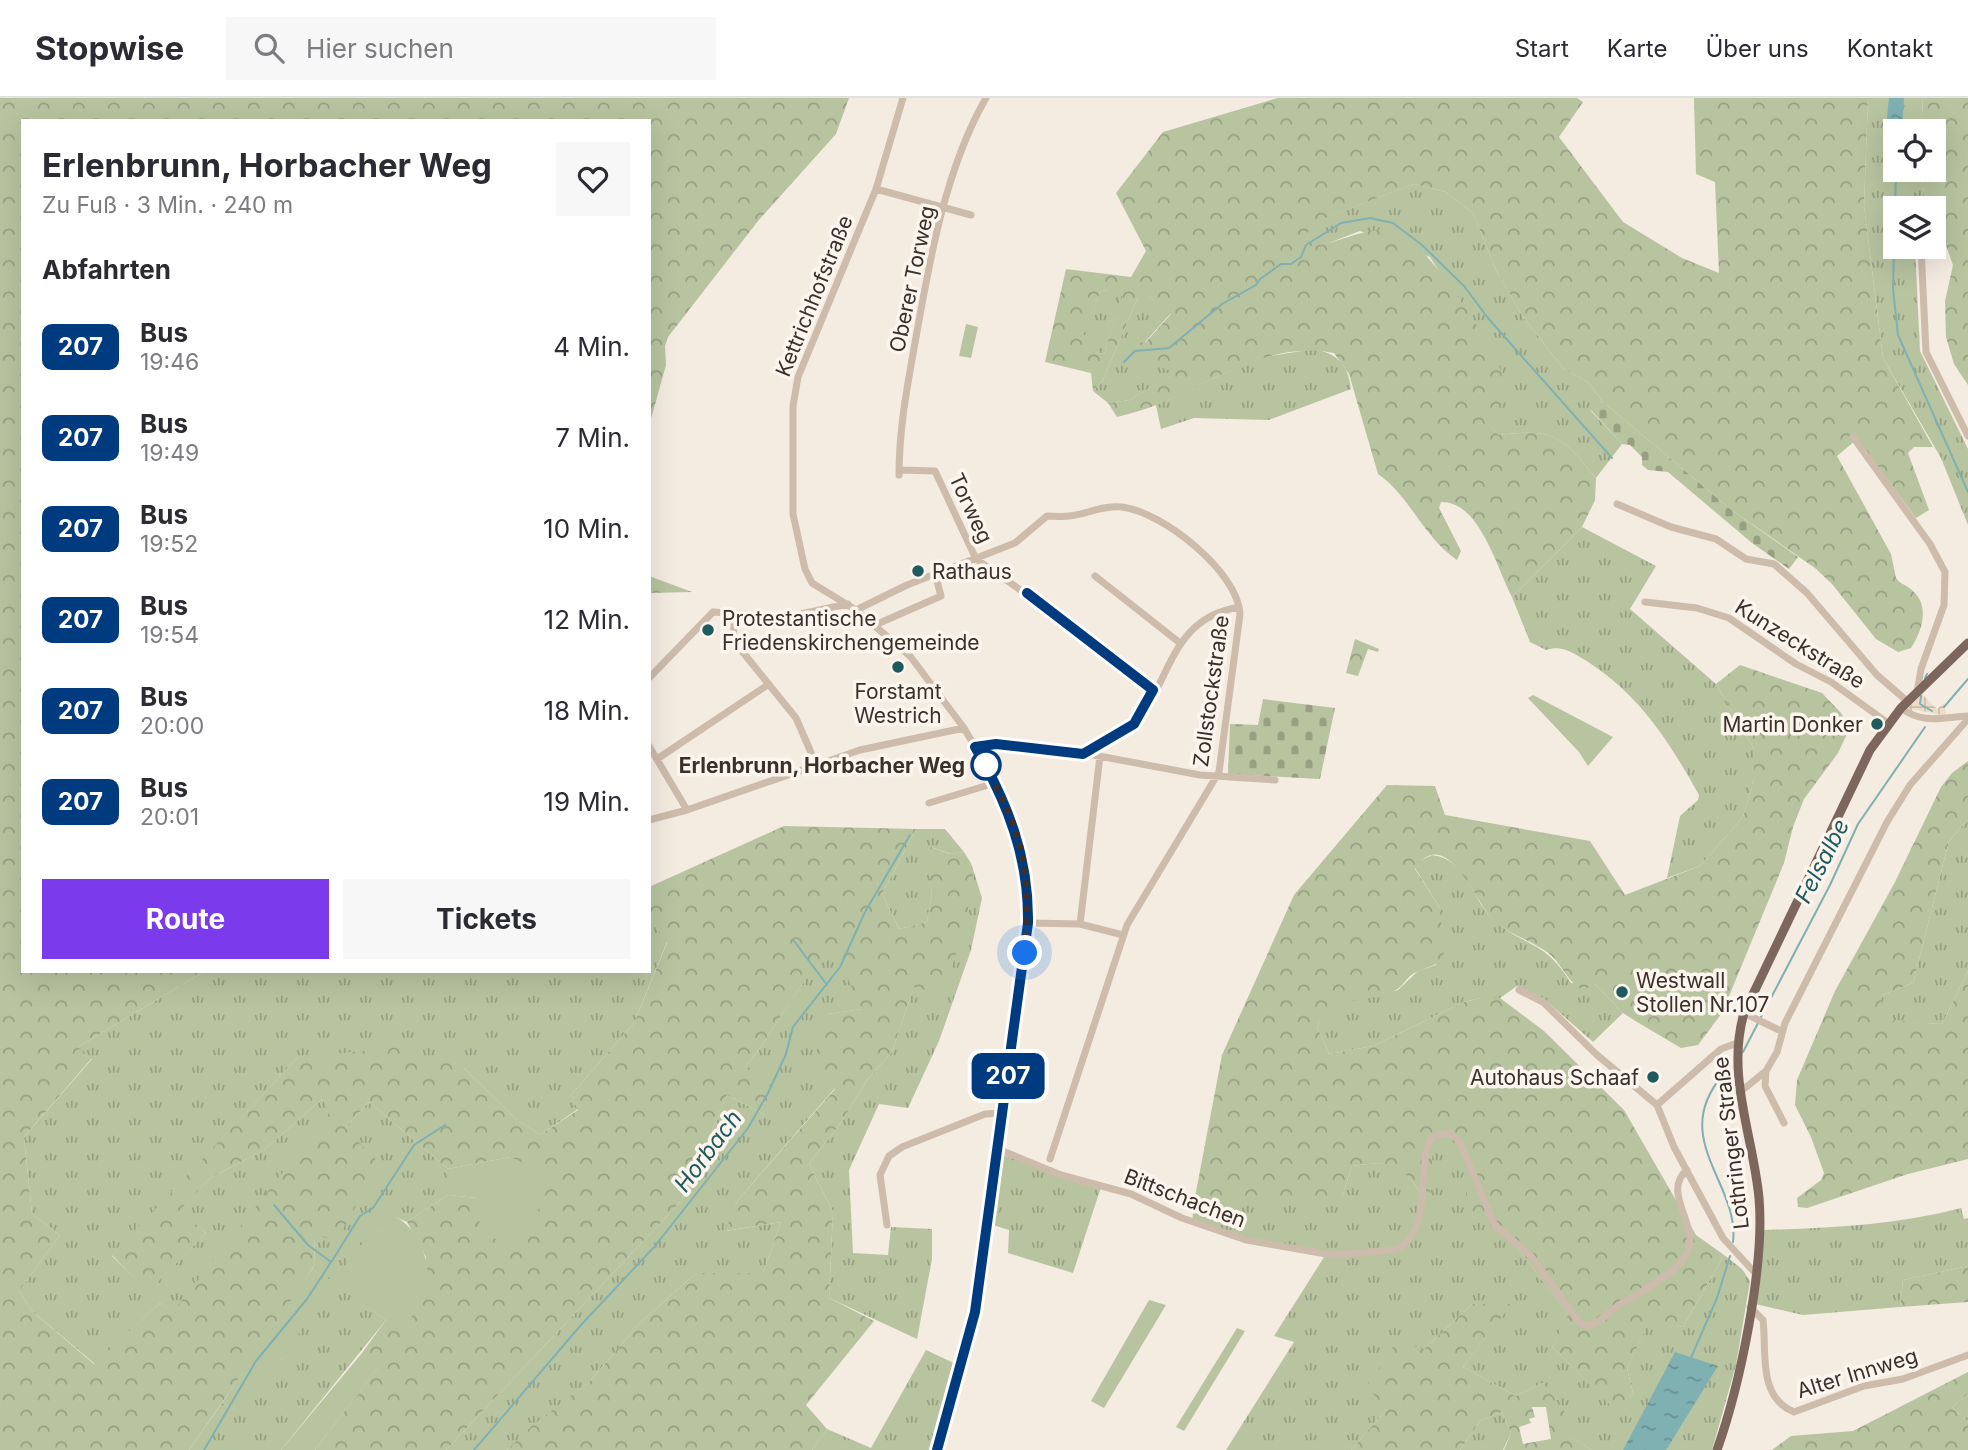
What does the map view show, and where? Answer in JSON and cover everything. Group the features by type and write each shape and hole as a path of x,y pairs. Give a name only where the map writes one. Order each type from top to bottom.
{"main road":[{"name":"Lothringer Straße","path":"1717,1450 1733,1394 1756,1274 1759,1198 1740,1092 1737,1043 1744,1013 1860,767 1888,723 1968,643"}],"street":[{"name":"Kettrichhofstraße","path":"902,98 876,189 808,350 793,406 793,514 806,569 816,587 848,604 909,656 964,728 1012,820 1023,859 1028,923 975,1312 937,1450"},
{"name":"Oberer Torweg","path":"935,471 899,472 906,392 927,278 961,149 986,98"},
{"path":"876,189 971,215"},
{"path":"1921,259 1926,352 1968,436"},
{"path":"1853,437 1930,544 1945,572 1944,605 1921,669 1917,692"},
{"name":"Torweg","path":"935,471 976,559"},
{"path":"1617,504 1658,523 1716,539 1746,559 1774,564 1807,593 1916,718 1931,721 1968,718"},
{"name":"Zollstockstraße","path":"976,559 1015,543 1047,516 1071,516 1123,507 1182,533 1231,589 1239,607 1217,777 1123,934 1049,1159"},
{"path":"856,610 935,574 976,559 1082,633 1153,690"},
{"path":"875,625 940,596 942,590 935,574"},
{"path":"1095,576 1180,643"},
{"name":"Kunzeckstraße","path":"1645,602 1697,608 1729,618 1797,664 1831,682 1888,723"},
{"path":"651,676 710,613 786,617 848,604"},
{"path":"1083,754 1134,724 1180,643 1208,619 1239,607"},
{"path":"735,614 733,640 800,725 816,764"},
{"path":"657,759 769,684"},
{"path":"1740,1092 1766,1071 1777,1052 1782,1031 1902,797 1968,718"},
{"path":"651,819 687,810 860,750 964,728"},
{"path":"975,747 996,744 1100,756 1217,777 1275,780"},
{"path":"651,749 687,810"},
{"path":"1080,924 1100,756"},
{"path":"929,803 995,783"},
{"path":"1028,923 1080,924 1123,934"},
{"path":"1519,990 1543,1002 1596,1054 1657,1105 1687,1170 1726,1243 1756,1274"},
{"path":"1744,1013 1782,1031"},
{"path":"1657,1105 1721,1049 1737,1043"},
{"path":"1766,1071 1765,1088 1784,1123"},
{"path":"887,1225 880,1175 889,1156 902,1147 985,1114 1003,1113"},
{"name":"Bittschachen","path":"998,1149 1061,1175 1131,1194 1210,1230 1275,1247 1332,1255 1404,1247 1413,1231 1422,1198 1426,1146 1435,1135 1450,1133 1460,1142 1494,1224 1531,1256 1579,1322 1588,1326 1653,1286 1688,1251 1691,1240 1678,1185 1680,1176 1687,1170"},
{"name":"Alter Innweg","path":"1751,1307 1763,1320 1769,1386 1779,1404 1794,1412 1864,1386 1903,1379 1968,1355"}],"green space":[{"path":"0,98 849,98 836,134 758,221 668,337 665,346 666,365 651,419 651,119 21,119 21,973 202,973 78,1047 92,1058 24,1137 32,1214 60,1235 19,1291 32,1311 94,1364 160,1303 173,1312 330,1112 322,1099 264,1150 210,1178 180,1210 206,1233 148,1292 112,1255 297,1058 398,1047 464,1068 517,1120 540,1135 578,1110 571,1095 634,1023 667,943 651,919 651,886 784,826 916,829 882,894 899,929 927,922 932,893 926,854 931,847 950,854 964,852 972,866 973,877 968,911 941,994 914,987 892,1052 869,1077 840,1124 809,1164 833,1212 829,1298 874,1321 806,1405 827,1429 812,1450 507,1450 533,1425 589,1382 639,1324 696,1273 763,1273 781,1222 725,1231 738,1200 835,1089 818,1072 816,1030 828,1014 862,1009 835,951 809,976 745,1067 779,1093 766,1115 727,1095 682,1200 446,1450 315,1450 379,1366 362,1353 386,1320 403,1331 412,1314 426,1257 407,1222 448,1195 477,1198 510,1157 448,1169 369,1102 345,1128 380,1164 337,1239 314,1236 315,1264 281,1318 189,1450 0,1450"},
{"path":"1278,98 1577,98 1583,102 1559,137 1623,222 1682,258 1719,273 1715,182 1696,174 1694,98 1868,98 1864,206 1883,358 1933,447 1914,447 1908,453 1929,510 1916,518 1862,445 1855,441 1837,456 1891,554 1896,578 1913,591 1921,604 1921,626 1911,648 1898,652 1876,639 1832,584 1815,568 1729,508 1602,401 1589,383 1563,368 1523,317 1496,270 1473,213 1446,192 1414,184 1310,224 1305,246 1326,244 1378,230 1389,230 1403,235 1419,248 1452,288 1481,332 1501,370 1502,403 1485,421 1499,435 1533,433 1556,438 1574,453 1596,478 1595,500 1582,527 1512,597 1477,524 1466,512 1455,505 1441,502 1439,508 1461,551 1457,560 1445,551 1399,493 1378,474 1349,374 1334,353 1288,352 1266,357 1154,406 1117,417 1108,403 1130,400 1175,372 1141,361 1133,350 1138,343 1146,342 1171,314 1149,297 1138,297 1102,382 1093,391 1091,373 1045,362 1066,269 1131,277 1146,251 1116,193 1163,132","holes":["1101,290 1123,293 1104,354 1098,353 1083,333"]},
{"path":"1868,98 1923,98 1922,119 1883,119 1883,182 1923,182 1924,196 1883,196 1883,259 1916,259 1920,351 1968,449 1968,525 1941,458 1883,358 1864,206"},
{"path":"1923,98 1968,98 1968,385 1954,364 1946,337 1945,301 1953,265 1946,246 1946,196 1924,196 1923,182 1946,182 1946,119 1922,119"},
{"path":"1414,184 1446,192 1473,213 1496,270 1523,317 1563,368 1589,383 1602,401 1591,411 1622,444 1596,478 1565,444 1556,438 1533,433 1499,435 1484,421 1500,369 1430,257 1360,231 1321,246 1305,246 1309,224"},
{"path":"1101,290 1124,292 1104,354 1098,353 1082,334"},
{"path":"1138,297 1149,297 1171,313 1145,342 1176,372 1130,400 1108,403 1093,391 1102,382"},
{"path":"966,324 978,327 971,358 959,356"},
{"path":"1314,349 1335,357 1340,362 1347,373 1351,389 1269,420 1194,418 1161,429 1156,405 1257,358"},
{"path":"1602,401 1729,508 1798,557 1789,569 1752,543 1668,472 1648,470 1642,465 1642,457 1630,445 1622,444 1591,410"},
{"path":"1582,527 1656,566 1630,609 1716,684 1754,749 1754,778 1743,817 1700,866 1667,878 1680,816 1698,800 1699,795 1664,738 1637,703 1604,673 1571,652 1557,648 1546,650 1530,642 1512,597"},
{"path":"651,577 692,592 651,593"},
{"path":"1355,639 1379,649 1378,652 1368,649 1358,676 1346,673"},
{"path":"1740,665 1822,693 1847,722 1847,734 1838,753 1804,799 1793,827 1784,863 1722,1013 1698,1045 1681,1048 1623,1013 1595,984 1583,990 1577,986 1547,952 1495,922 1460,872 1450,861 1438,855 1427,857 1415,869 1440,908 1444,958 1414,973 1394,991 1331,1010 1317,1027 1329,1054 1373,1046 1464,1002 1500,998 1544,1031 1624,1110 1696,1235 1724,1255 1683,1327 1650,1320 1627,1368 1633,1393 1617,1412 1552,1347 1568,1315 1517,1247 1467,1207 1463,1146 1451,1130 1434,1130 1430,1193 1424,1198 1409,1177 1386,1164 1352,1166 1342,1197 1195,1197 1222,1055 1294,895 1387,785 1435,786 1445,815 1590,841 1625,895 1700,866 1743,817 1754,778 1754,749 1716,684"},
{"path":"1533,695 1613,737 1588,766 1579,752 1528,698"},
{"path":"1263,699 1335,708 1320,779 1228,774 1230,724 1258,725"},
{"path":"1968,761 1968,819 1949,841 1913,983 1882,995 1882,1020 1942,1024 1968,971 1968,1159 1908,1174 1807,1208 1798,1207 1797,1198 1821,1180 1824,1173 1811,1137 1795,1105 1797,1080 1835,991 1895,882 1941,787 1952,773"},
{"path":"1968,819 1968,971 1942,1024 1882,1021 1882,995 1913,983 1949,841"},
{"path":"916,829 945,829 964,852 951,854 931,847 927,854 932,893 927,922 899,929 882,894"},
{"path":"1432,855 1444,858 1462,873 1497,923 1545,952 1562,969 1571,983 1595,984 1623,1013 1593,1042 1543,998 1517,986 1500,998 1464,1002 1373,1046 1329,1054 1317,1027 1323,1015 1333,1006 1398,990 1418,971 1436,965 1440,908 1415,868 1420,861"},
{"path":"972,866 982,898 971,950 939,1041 908,1108 879,1104 849,1170 853,1253 888,1255 891,1227 932,1229 932,1259 917,1339 829,1298 833,1212 809,1164 840,1124 869,1077 892,1052 914,987 969,902"},
{"path":"651,919 667,942 634,1023 571,1095 578,1109 540,1135 517,1120 464,1068 297,1058 112,1256 148,1291 206,1233 179,1210 210,1178 264,1150 322,1099 331,1112 173,1313 160,1303 95,1364 32,1311 19,1291 60,1235 32,1214 24,1137 92,1059 78,1047 202,973 651,973"},
{"path":"835,950 863,1009 828,1014 835,1088 738,1200 726,1231 781,1222 763,1273 696,1273 639,1324 589,1382 507,1450 446,1450 682,1200 727,1095 766,1115 745,1067 798,990 821,962"},
{"path":"369,1102 448,1169 448,1195 407,1222 395,1217 334,1283 386,1320 281,1450 189,1450 222,1403 244,1413 333,1282 312,1269 315,1264 314,1236 345,1128"},
{"path":"1434,1130 1451,1130 1517,1247 1569,1316 1552,1347 1617,1411 1633,1393 1627,1368 1650,1319 1683,1327 1724,1255 1742,1269 1750,1281 1736,1365 1712,1450 1592,1450 1562,1432 1543,1383 1516,1396 1463,1367 1511,1304 1472,1304 1424,1349 1387,1409 1351,1450 1226,1450 1294,1342 1274,1336 1326,1254 1275,1247 1192,1222 1195,1197 1342,1197 1352,1166 1377,1163 1401,1170 1423,1197"},
{"path":"1003,1155 1101,1187 1073,1273 1008,1253 1009,1230 993,1225"},
{"path":"510,1157 545,1173 540,1207 507,1247 480,1228 477,1198 448,1195 448,1169"},
{"path":"1961,1208 1964,1219 1968,1218 1968,1266 1903,1280 1900,1307 1803,1315 1755,1304 1764,1230 1888,1222"},
{"path":"395,1217 404,1222 418,1239 427,1272 424,1293 403,1332 333,1283 244,1414 222,1403 312,1269 334,1282 357,1249 388,1219"},
{"path":"1968,1266 1968,1302 1900,1307 1903,1280"},
{"path":"1149,1300 1166,1305 1104,1408 1091,1401"},
{"path":"1472,1304 1512,1304 1463,1367 1516,1396 1543,1383 1569,1418 1563,1432 1592,1450 1504,1450 1511,1433 1502,1412 1480,1421 1460,1450 1351,1450 1387,1409 1366,1387 1397,1341 1424,1349","holes":["1532,1407 1546,1407 1551,1439 1523,1444 1519,1427 1531,1423 1529,1419 1535,1417"]},
{"path":"1237,1328 1245,1331 1184,1431 1176,1427"},
{"path":"926,1350 958,1365 933,1450 812,1450 827,1429 871,1448"},
{"path":"362,1353 380,1365 315,1450 281,1450"},
{"path":"1968,1372 1968,1394 1952,1407 1968,1422 1968,1450 1772,1450 1791,1436 1853,1431"},
{"path":"1968,1394 1968,1422 1952,1407"},
{"path":"1502,1412 1511,1433 1503,1450 1460,1450 1480,1421"}],"shaded area":[{"path":"1922,694 1937,709 1944,703 1946,716 1913,709 1911,711 1908,708"}],"water":[{"path":"1889,98 1904,98 1903,119 1887,119"},
{"path":"1675,1352 1718,1366 1666,1450 1623,1450"}],"waterway":[{"path":"1896,182 1893,289 1898,335 1968,492"},
{"path":"1124,362 1135,351 1169,348 1222,304 1256,285 1281,264 1291,264 1301,257 1306,245 1341,223 1370,218 1393,223 1422,245 1464,286 1488,318 1612,458"},
{"path":"1925,678 1927,674"},
{"name":"Felsalbe","path":"1944,707 1968,679"},
{"path":"1921,696 1920,704 1932,711"},
{"name":"Felsalbe","path":"1761,1017 1830,885 1858,824 1925,727"},
{"name":"Horbach","path":"474,1450 581,1325 655,1246 748,1128 786,1054 793,1027 840,967 865,912 910,835"},
{"path":"794,941 827,985"},
{"name":"Felsalbe","path":"1743,1052 1758,1023"},
{"name":"Felsalbe","path":"1722,1076 1708,1099 1702,1120 1710,1161 1727,1200 1733,1242"},
{"path":"332,1261 360,1216 373,1208 414,1145 445,1125"},
{"path":"204,1450 256,1361 307,1299 331,1262 308,1245 274,1205"},
{"name":"Felsalbe","path":"1690,1360 1717,1298 1730,1256"}],"bus line":[{"name":"207","path":"937,1450 975,1312 1028,923 1026,871 1020,846 1012,820 975,747 996,744 1083,754 1134,724 1153,690 1027,593"}],"place":[{"name":"Rathaus","path":"918,571"},
{"name":"Protestantische Friedenskirchengemeinde","path":"708,630"},
{"name":"Forstamt Westrich","path":"898,667"},
{"name":"Martin Donker","path":"1877,724"},
{"name":"Erlenbrunn, Horbacher Weg","path":"986,765"},
{"name":"Westwall Stollen Nr.107","path":"1622,992"},
{"name":"Autohaus Schaaf","path":"1653,1077"}],"route":[{"path":"986,765 1012,820 1026,871 1028,923 1025,953"}]}
